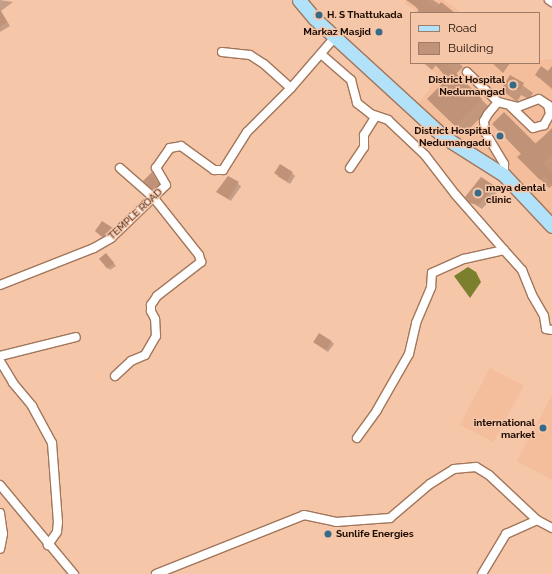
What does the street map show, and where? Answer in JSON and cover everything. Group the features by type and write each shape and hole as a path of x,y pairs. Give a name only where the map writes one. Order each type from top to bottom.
{"main road":[{"path":"299,0 335,37 444,137 504,175 552,226"}],"street":[{"name":"TEMPLE ROAD","path":"0,285 94,248 111,238 166,185 156,168 170,148 181,146 214,170 223,170 247,132 291,88 335,37"},
{"path":"222,52 250,55 291,88"},
{"path":"321,54 351,80 357,102 376,116 388,120 424,155 455,194 522,270 532,295 544,316 546,329 552,330"},
{"path":"467,72 498,102 518,107 539,99 548,105 550,114 544,125 533,128 510,106"},
{"path":"498,102 484,121 485,132 504,164 504,175"},
{"path":"350,168 364,147 364,135 376,116"},
{"path":"115,376 131,361 145,355 156,336 155,319 151,311 151,304 157,296 201,262 199,255 153,197 120,168"},
{"path":"357,438 376,410 409,354 416,323 431,287 432,273 464,260 504,250"},
{"path":"0,356 76,337"},
{"path":"0,361 13,383 32,406 52,444 58,522 57,532 48,545"},
{"path":"156,574 304,515 336,522 390,518 430,484 454,469 476,467 489,475 537,520 552,528"},
{"path":"1,489 74,574"},
{"path":"0,513 3,534 0,549"},
{"path":"482,574 506,534 537,520"}],"shaded area":[{"path":"406,0 444,0 461,12 414,12 415,10 404,3"},
{"name":"District Hospital Nedumangadu","path":"540,60 552,60 552,221 416,107 439,76 423,64 540,64"},
{"path":"468,267 476,272 481,282 470,298 454,276"},
{"path":"490,368 524,386 494,442 460,425"},
{"name":"international market","path":"552,395 552,480 517,461"}],"building":[{"path":"406,0 428,0 427,2 437,8 441,2 454,12 418,12 419,9"},
{"path":"0,10 7,22 0,26"},
{"path":"434,64 447,64 482,99 455,126 427,99 446,80 442,75 444,73"},
{"path":"541,66 548,71 552,66 552,87 535,75"},
{"name":"District Hospital Nedumangad","path":"510,75 524,83 520,91 512,87 508,94 501,90"},
{"path":"504,112 536,144 552,128 552,155 543,163 552,172 552,185 544,176 540,180 517,157 521,154 492,124"},
{"path":"280,164 293,172 287,181 274,173"},
{"path":"152,172 159,184 153,190 143,181"},
{"path":"228,176 239,182 228,199 216,192"},
{"name":"maya dental clinic","path":"481,177 495,186 478,205 470,203 465,197"},
{"path":"102,221 113,228 102,237 95,231"},
{"path":"106,253 114,263 107,269 99,259"},
{"path":"319,333 332,341 326,350 313,342"}],"place":[{"name":"H. S Thattukada","path":"319,15"},
{"name":"Markaz Masjid","path":"379,32"},
{"name":"District Hospital Nedumangad","path":"513,85"},
{"name":"District Hospital Nedumangadu","path":"500,136"},
{"name":"maya dental clinic","path":"478,193"},
{"name":"international market","path":"543,428"},
{"name":"Sunlife Energies","path":"328,534"}]}
